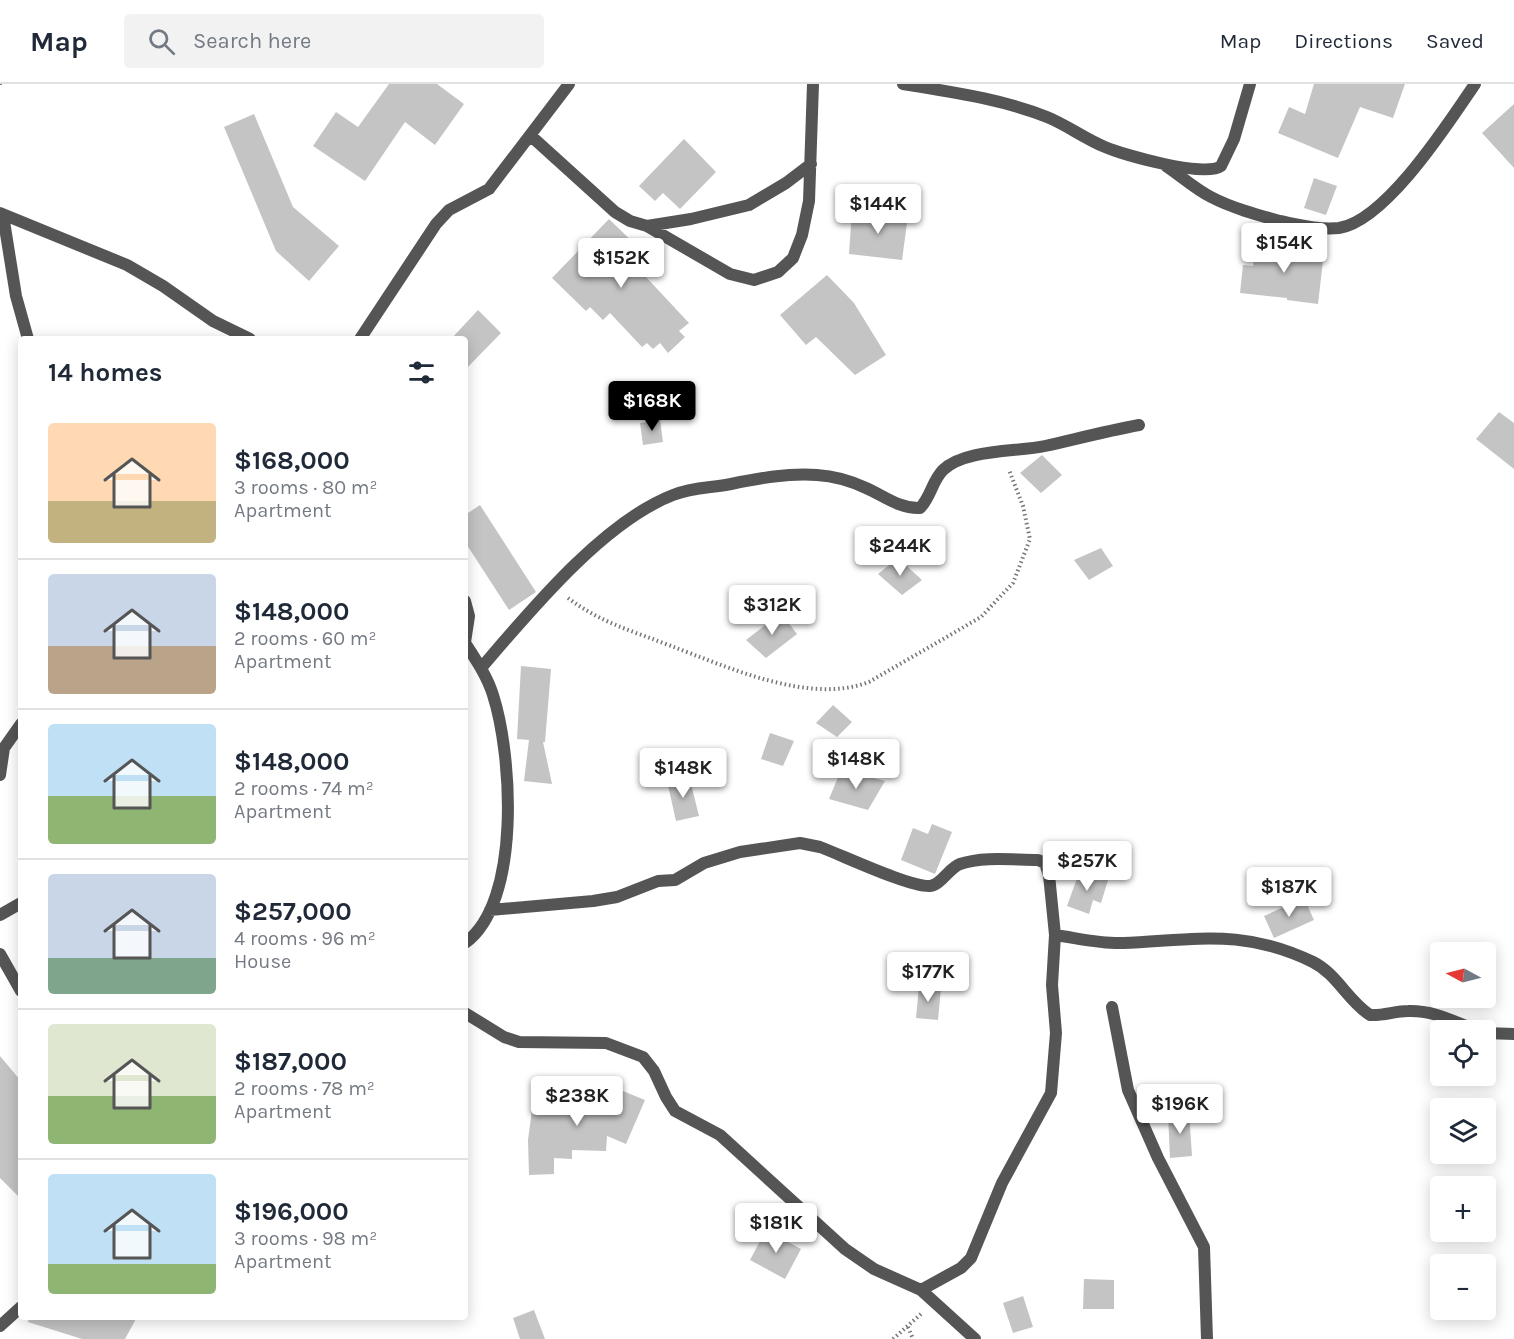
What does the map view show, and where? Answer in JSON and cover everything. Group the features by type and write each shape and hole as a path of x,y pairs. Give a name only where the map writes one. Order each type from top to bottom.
{"street":[{"path":"362,336 436,224 449,210 489,189 568,84"},
{"path":"531,136 615,212 630,221 646,226 730,274 754,280 778,272 793,258 802,236 809,201 813,84"},
{"path":"903,84 976,97 1048,117 1105,147 1193,170 1209,171 1221,166 1234,139 1250,84"},
{"path":"1161,162 1210,197 1222,202 1267,218 1312,228 1340,228 1360,219 1392,195 1441,134 1475,84"},
{"path":"646,226 666,225 749,205 786,183 811,164"},
{"path":"1,214 16,296 27,336"},
{"path":"1,214 127,265 164,286 213,321 244,336"},
{"path":"481,668 553,586 605,539 645,508 673,495 697,487 721,486 791,474 820,475 842,479 864,487 909,509 920,508 928,500 933,485 943,470 954,462 974,456 1042,446 1138,425"},
{"path":"468,647 481,668 494,698 507,776 506,847 498,892 490,910 468,939"},
{"path":"0,775 4,748 18,728"},
{"path":"490,910 617,897 660,880 675,880 704,863 740,852 800,843 820,847 907,881 929,886 935,885 954,867 969,862 1042,861 1048,867 1055,934 1052,985 1056,1033 1051,1093 1002,1183 971,1258 953,1273 921,1290"},
{"path":"0,915 18,905"},
{"path":"1055,934 1097,942 1122,943 1222,937 1253,941 1315,963 1333,976 1360,1009 1370,1015 1406,1011 1425,1012 1453,1020"},
{"path":"0,954 18,986"},
{"path":"1112,1007 1128,1090 1158,1158 1204,1247 1207,1339"},
{"path":"468,1015 504,1037 519,1042 606,1043 643,1058 654,1071 675,1111 720,1135 845,1249 874,1269 921,1290 975,1339"},
{"path":"1496,1033 1514,1034"},
{"path":"0,1326 18,1310"}],"path":[{"path":"553,586 579,606 609,624 731,669 802,687 849,689 869,682 981,617 1013,583 1030,539 1023,506 1002,452"},
{"path":"893,1339 935,1302"},
{"path":"908,1327 913,1339"}],"building":[{"path":"389,84 437,84 464,104 435,145 405,122 365,181 313,146 336,112 358,127"},
{"path":"1314,84 1405,84 1393,118 1360,107 1338,158 1278,133 1289,107 1305,114"},
{"path":"1514,104 1514,168 1482,133"},
{"path":"254,114 293,207 339,246 309,281 276,251 224,127"},
{"path":"684,139 716,172 680,209 663,193 655,201 639,186"},
{"path":"1314,178 1337,186 1326,215 1304,208"},
{"path":"852,210 908,216 902,260 849,254"},
{"path":"609,219 643,252 635,261 649,274 646,277 689,323 679,331 685,337 668,353 660,343 653,349 647,343 642,347 610,313 603,320 590,307 586,311 552,278"},
{"path":"1255,245 1324,252 1318,304 1240,293 1243,265 1253,266"},
{"path":"827,275 854,303 886,355 855,375 816,337 806,345 780,315"},
{"path":"478,310 501,333 468,367 468,336 454,336"},
{"path":"1499,412 1514,423 1514,469 1476,439"},
{"path":"660,420 663,442 643,445 640,423"},
{"path":"1042,455 1062,475 1041,493 1020,473"},
{"path":"480,505 536,592 509,610 468,547 468,513"},
{"path":"1101,548 1113,566 1089,580 1074,560"},
{"path":"898,558 922,580 902,595 878,574"},
{"path":"781,613 797,634 766,658 746,640"},
{"path":"521,666 551,669 545,742 543,742 552,784 524,781 529,740 517,739"},
{"path":"833,705 852,722 837,737 816,723"},
{"path":"770,733 794,741 783,766 761,759"},
{"path":"841,770 885,781 868,810 829,799"},
{"path":"689,776 699,816 676,821 667,781"},
{"path":"932,824 952,832 935,874 901,860 913,828 928,834"},
{"path":"1080,870 1108,880 1101,903 1093,900 1089,914 1067,906"},
{"path":"1304,898 1314,920 1274,938 1264,916"},
{"path":"919,986 941,988 938,1020 916,1018"},
{"path":"0,1056 18,1077 18,1196 0,1178"},
{"path":"618,1089 645,1100 626,1144 607,1136 606,1151 572,1150 572,1159 554,1158 554,1174 529,1175 528,1140 534,1095 613,1101"},
{"path":"1189,1112 1192,1156 1170,1158 1168,1114"},
{"path":"766,1230 801,1249 785,1279 750,1260"},
{"path":"1084,1279 1114,1280 1114,1309 1083,1309"},
{"path":"1023,1296 1033,1327 1013,1333 1003,1303"},
{"path":"534,1310 545,1339 520,1339 513,1318"},
{"path":"28,1320 135,1320 125,1339 82,1339 28,1322"}]}
